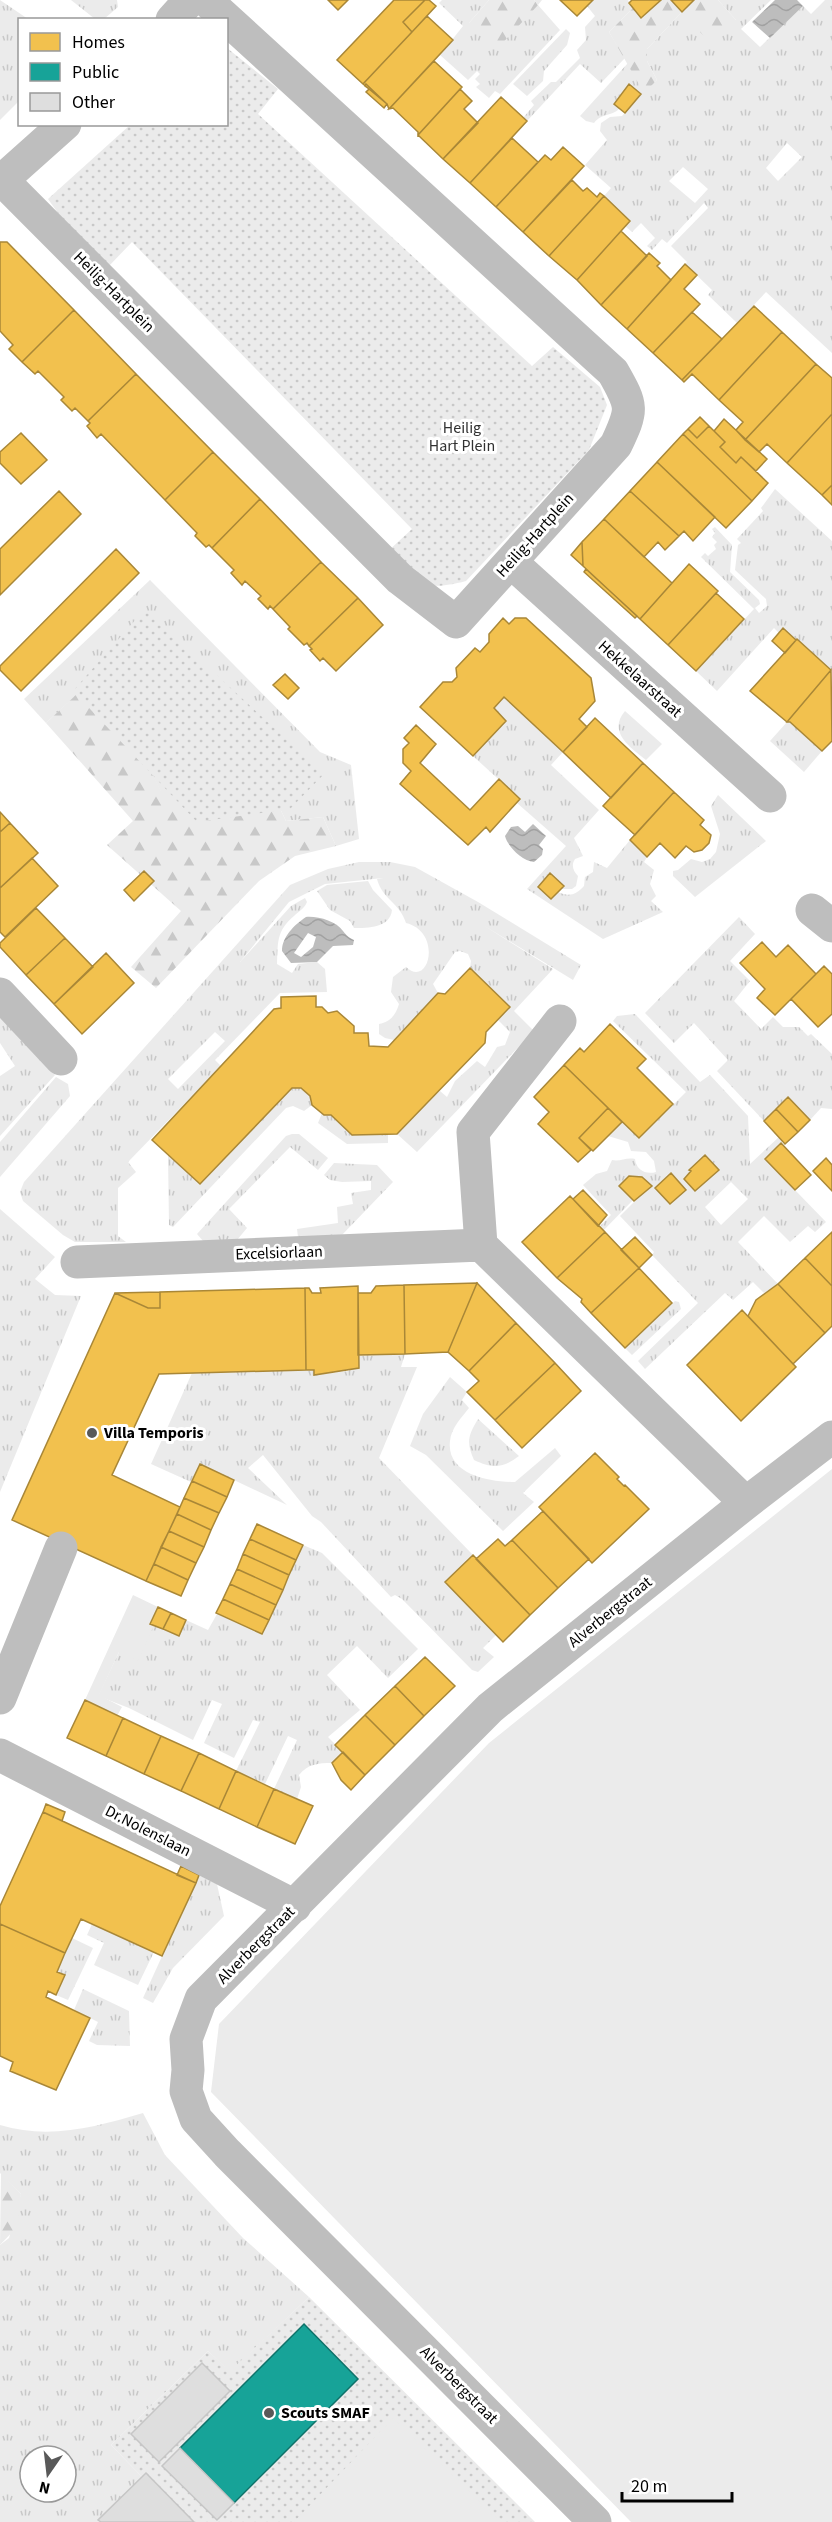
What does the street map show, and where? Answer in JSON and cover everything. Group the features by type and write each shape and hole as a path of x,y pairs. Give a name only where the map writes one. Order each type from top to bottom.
{"street":[{"path":"174,18 189,0"},
{"name":"Heilig-Hartplein","path":"206,0 226,18"},
{"name":"Heilig-Hartplein","path":"1,181 400,579 456,622 616,445 628,420 628,399 613,372 228,20"},
{"path":"1,181 62,126"},
{"name":"Hekkelaarstraat","path":"511,562 770,796"},
{"path":"0,994 61,1059"},
{"path":"560,1022 473,1132 480,1245 746,1503"},
{"name":"Excelsiorlaan","path":"77,1262 480,1245"},
{"name":"Alverbergstraat","path":"595,2522 235,2161 196,2119 186,2091 188,2070 186,2039 201,1999 490,1708 832,1437"},
{"path":"0,1698 61,1548"},
{"name":"Dr.Nolenslaan","path":"0,1755 295,1906"}],"green space":[{"path":"0,0 27,18 18,18 18,102 0,120"},
{"path":"71,0 117,0 118,7 105,18 94,18"},
{"path":"442,0 489,0 469,23 538,5 560,30 500,94 495,91 489,98 476,87 480,84 475,79 480,74 477,71 468,80 440,55 463,26 439,3"},
{"path":"489,0 534,0 538,5 497,49 469,23"},
{"path":"593,0 628,0 633,8 609,32 625,58 601,83 580,64 527,121 523,118 534,105 531,101 551,82 556,82 580,58 577,50 586,40 585,27 595,16 587,6"},
{"path":"661,0 671,0 682,12 647,49 647,61 657,80 644,93 609,32 633,8 642,18"},
{"path":"694,0 718,0 736,20 711,44 682,12"},
{"path":"718,0 771,0 741,29 760,47 803,6 811,14 825,0 832,0 832,353 766,292 737,323 708,295 712,290 685,264 687,262 671,246 708,208 704,203 667,243 662,239 652,250 647,246 655,238 641,223 632,232 625,226 630,221 604,196 611,188 585,165 607,140 600,131 601,123 610,117 622,116 641,94 629,85 614,103 620,108 614,113 601,117 594,123 580,116 628,63 644,92 657,80 647,61 647,49 682,12 736,20","holes":["787,143 802,157 778,181 766,168","683,167 708,189 695,203 669,181"]},
{"path":"566,29 570,33 567,45 544,71 543,81 527,96 513,84"},
{"name":"Heilig Hart Plein","path":"228,49 278,89 258,114 532,366 553,347 600,387 607,405 589,450 466,581 439,586 421,582 386,553 412,529 132,242 109,266 68,227 48,199 129,126 228,126"},
{"path":"775,489 832,541 832,671 784,629 779,633 774,628 717,691 696,671 754,609 701,557 705,553 708,556 716,549 714,545 717,542 712,537 715,533 712,529 715,527 732,545 730,572 759,600 760,604 755,608 759,613 767,606 766,599 735,570 738,545 741,543 737,539 763,511 761,508"},
{"path":"150,580 320,752 351,765 359,839 336,846 323,817 286,821 270,788 161,792 116,701 94,679 46,723 24,699"},
{"path":"145,609 324,774 290,809 197,822 73,691"},
{"path":"94,678 116,701 161,791 270,788 286,821 323,817 336,846 295,856 259,881 156,988 131,967 181,911 107,845 133,821 46,723"},
{"path":"504,697 563,752 551,765 599,810 574,838 583,856 575,859 573,863 578,876 576,886 572,889 561,889 564,886 538,888 551,899 558,892 569,895 575,893 584,886 585,877 593,872 594,862 607,868 630,840 647,857 644,862 654,870 650,884 656,896 651,901 663,912 603,939 527,889 566,846 517,803 520,799 473,756 506,721 494,708"},
{"path":"625,711 662,744 646,760 628,745 620,733 620,719"},
{"path":"787,722 790,722 822,751 804,772 770,741"},
{"path":"718,795 766,841 695,897 673,876 673,871 678,870 691,859 702,862 710,859 716,852 720,834 711,806"},
{"path":"359,862 390,862 415,867 478,902 581,965 573,980 483,925 553,969 514,1011 534,1031 417,1152 397,1134 433,1096 440,1091 447,1097 455,1081 477,1061 485,1067 497,1047 505,1045 510,1032 498,1020 510,1007 470,968 471,961 468,954 455,952 433,984 438,993 394,1040 385,1038 379,1034 379,1024 392,1017 399,1004 391,992 393,977 406,967 414,972 421,971 426,965 428,947 425,937 418,928 406,923 400,910 383,892 377,879 383,878 325,884 289,902 240,962 291,906 305,898 307,902 281,932 277,964 292,973 298,964 317,962 325,969 327,992 280,993 215,1060 221,1066 128,1162 136,1172 118,1188 118,1236 126,1242 75,1242 63,1235 23,1201 20,1192 24,1182 290,885 328,869","holes":["215,1032 225,1041 178,1089 168,1079"]},
{"path":"368,881 373,890 392,910 387,920 378,926 354,928 350,921 330,910 317,891 327,885"},
{"path":"739,917 755,934 730,961 750,981 734,1001 761,1029 773,1017 783,1027 799,1027 808,1036 811,1034 832,1054 832,1109 821,1108 810,1120 788,1097 764,1121 717,1071 728,1060 694,1023 674,1043 645,1013"},
{"path":"635,1014 700,1082 710,1075 748,1116 750,1164 779,1137 783,1141 765,1159 826,1222 815,1232 808,1226 790,1242 764,1216 738,1242 778,1284 764,1293 753,1282 733,1300 725,1293 645,1369 638,1361 698,1303 652,1255 654,1252 620,1216 651,1185 642,1177 629,1176 619,1186 633,1200 603,1231 599,1227 611,1215 583,1185 596,1174 607,1171 612,1160 635,1159 642,1171 656,1172 654,1161 646,1152 631,1151 628,1142 608,1136 622,1122 640,1138 686,1092 613,1021 617,1016","holes":["731,1182 748,1199 721,1225 705,1207"]},
{"path":"0,1017 55,1075 0,1136 0,1076 15,1066 0,1043"},
{"path":"56,1077 68,1084 70,1096 0,1177 0,1142"},
{"path":"292,1088 301,1088 310,1096 312,1105 304,1111 293,1106 286,1108 173,1227 169,1225 168,1155 200,1184"},
{"path":"322,1113 331,1115 352,1135 388,1134 388,1143 347,1144 318,1123"},
{"path":"299,1134 328,1158 318,1170 290,1147 229,1209 247,1228 237,1240 203,1241 197,1234 286,1136"},
{"path":"334,1163 377,1165 393,1182 341,1236 298,1237 297,1229 338,1223 337,1207 353,1204 351,1193 371,1190 371,1181 330,1180 324,1175"},
{"path":"0,1209 55,1257 35,1279 55,1295 81,1296 0,1492"},
{"path":"675,1301 679,1302 681,1309 632,1355 625,1348"},
{"path":"405,1354 401,1367 417,1367 379,1458 473,1555 445,1582 496,1635 483,1648 494,1657 478,1672 472,1670 402,1599 395,1595 391,1597 321,1522 312,1516 263,1455 248,1468 287,1505 200,1464 191,1482 151,1464 192,1373 314,1370 314,1375 349,1371 358,1355"},
{"path":"450,1377 467,1392 462,1400 469,1408 455,1427 450,1441 451,1453 455,1462 462,1469 483,1478 515,1482 555,1448 561,1456 523,1493 534,1502 503,1531 426,1455 410,1446 423,1414"},
{"path":"478,1419 519,1456 498,1466 474,1460 469,1439"},
{"path":"832,1469 832,2522 631,2522 211,2092 219,2024 489,1743"},
{"path":"303,1545 322,1553 418,1649 388,1678 357,1646 327,1675 360,1710 328,1737 343,1752 332,1763 314,1765 306,1768 299,1775 301,1787 297,1799 274,1789 297,1740 288,1736 265,1784 236,1771 260,1722 253,1720 234,1758 204,1743 222,1704 212,1700 193,1740 129,1708 98,1696 119,1652 154,1625 178,1636 186,1620 208,1630 217,1614 262,1634"},
{"path":"133,1595 158,1607 150,1623 154,1625 138,1661 119,1652 99,1695 122,1707 117,1716 85,1700"},
{"path":"199,1875 217,1884 224,1916 173,1968 153,2003 143,1998"},
{"path":"92,1924 154,1952 138,1985 94,1965 104,1943 87,1935"},
{"path":"72,1938 93,1948 68,2000 56,1995 65,1975 57,1972"},
{"path":"83,1989 129,2011 130,2046 97,2045 89,2041 98,2022 74,2010"},
{"path":"143,2113 165,2155 243,2238 309,2297 230,2372 208,2351 111,2445 186,2522 0,2522 0,2245 9,2238 21,2194 0,2173 0,2125 36,2131 90,2127"},
{"path":"1,2173 21,2194 17,2227 0,2245"},
{"path":"309,2297 535,2522 186,2522 111,2445 208,2351 230,2371"},
{"path":"393,2418 501,2522 294,2522"}],"water":[{"path":"775,0 797,0 803,6 770,38 752,22"},
{"path":"533,824 546,836 539,845 543,849 542,855 534,862 516,853 505,836 511,827 518,826 525,832"},
{"path":"306,917 321,918 340,927 354,940 353,945 333,946 317,962 291,963 282,951 284,941 293,928","holes":["308,933 316,937 313,947 301,957 294,953"]}],"building: Homes":[{"path":"328,0 348,0 338,10"},
{"path":"394,0 425,0 403,22 412,32 363,84 337,60"},
{"path":"425,0 429,0 436,6 412,32 403,22"},
{"path":"560,0 593,0 577,16"},
{"path":"632,0 661,0 641,18 629,3"},
{"path":"671,0 694,0 682,12"},
{"path":"427,16 453,40 389,109 387,104 363,84"},
{"path":"434,61 462,87 418,135 418,132 393,108 389,109"},
{"path":"366,84 387,104 384,108 366,92 369,89 365,86"},
{"path":"629,84 641,94 625,113 614,104"},
{"path":"460,89 472,101 464,109 478,123 443,159 418,135"},
{"path":"501,97 527,121 470,183 443,159"},
{"path":"512,138 538,162 496,207 470,183"},
{"path":"563,147 584,166 523,232 496,207 545,155 551,160"},
{"path":"572,180 583,191 587,188 597,197 600,193 604,196 549,256 523,232"},
{"path":"604,196 630,221 577,280 549,256"},
{"path":"621,231 647,256 601,305 577,280"},
{"path":"0,242 7,242 74,310 22,362 9,349 13,345 0,331"},
{"path":"649,253 660,263 657,266 671,280 627,329 601,305"},
{"path":"685,264 697,275 684,289 700,304 653,353 627,329"},
{"path":"754,306 782,332 719,400 692,374 684,382 682,380"},
{"path":"74,310 136,374 88,421 75,408 72,411 61,400 64,397 38,371 35,374 22,362"},
{"path":"692,312 722,339 682,380 653,353"},
{"path":"782,332 816,364 745,440 736,430 743,422 719,400"},
{"path":"816,364 832,378 832,414 787,463 767,444 759,452 745,440"},
{"path":"136,374 213,452 165,500 101,434 97,438 87,426 90,423 88,421"},
{"path":"832,414 832,485 822,495 787,463"},
{"path":"700,417 709,426 697,438 688,429"},
{"path":"724,419 767,459 756,471 741,457 736,463 720,447 725,442 714,431"},
{"path":"709,426 725,442 720,447 736,463 741,457 768,483 752,501 683,434 688,429 697,438"},
{"path":"21,433 47,460 21,484 0,463 0,452"},
{"path":"683,434 752,501 726,528 657,462"},
{"path":"213,452 260,499 212,548 209,545 206,547 195,536 197,533 165,500"},
{"path":"657,462 715,517 693,541 684,531 679,536 630,491"},
{"path":"832,485 832,505 822,495"},
{"path":"59,491 81,514 0,595 0,549"},
{"path":"630,491 679,536 665,550 658,542 644,557 604,519"},
{"path":"260,499 321,562 273,609 270,606 268,609 258,599 261,596 245,581 242,585 231,573 234,570 212,548"},
{"path":"604,519 672,583 640,619 583,566 582,542"},
{"path":"582,542 583,566 571,555"},
{"path":"116,549 139,573 21,691 0,670 0,666"},
{"path":"321,562 358,598 309,646 307,643 304,645 288,629 290,627 273,609"},
{"path":"689,564 718,591 668,645 640,619"},
{"path":"586,569 637,616 635,618 584,572"},
{"path":"716,593 744,619 696,671 668,645"},
{"path":"358,598 383,625 336,671 323,658 320,661 309,646"},
{"path":"503,618 509,624 515,618 526,618 591,678 595,701 579,719 587,727 563,752 504,697 494,708 506,721 473,756 420,707 443,682 452,682 457,677 456,668 475,648 480,652 489,642 489,634"},
{"path":"783,628 796,640 785,653 772,641"},
{"path":"797,639 831,670 787,722 750,691"},
{"path":"831,670 832,741 822,751 790,722 787,722"},
{"path":"285,674 299,688 288,699 273,685"},
{"path":"595,718 643,763 611,798 563,752"},
{"path":"416,725 436,744 420,763 470,810 499,779 520,799 490,832 486,827 468,845 400,784 411,771 403,763 403,749 409,743 404,738"},
{"path":"643,763 674,792 635,835 603,806"},
{"path":"674,792 704,820 700,825 711,835 709,843 702,850 694,852 686,846 675,858 660,843 647,857 630,840"},
{"path":"0,812 10,823 0,832"},
{"path":"10,823 38,853 0,888 0,832"},
{"path":"32,858 58,886 5,937 0,932 0,888"},
{"path":"144,871 154,881 134,901 124,890"},
{"path":"550,873 564,886 551,899 538,887"},
{"path":"36,908 65,938 26,975 0,947 0,943"},
{"path":"65,938 93,967 54,1004 26,975"},
{"path":"762,942 776,957 788,945 816,974 775,1015 757,998 765,989 740,963"},
{"path":"106,953 134,983 82,1034 54,1004"},
{"path":"824,966 832,974 832,1014 818,1027 791,999"},
{"path":"470,968 510,1007 486,1032 485,1043 397,1134 352,1135 331,1115 324,1115 312,1105 310,1096 301,1088 292,1088 200,1184 152,1140 274,1009 281,1008 281,997 316,996 316,1007 322,1007 328,1013 337,1011 354,1026 354,1033 368,1033 369,1046 388,1047 438,993 445,994"},
{"path":"610,1024 646,1059 637,1068 673,1104 639,1138 564,1065 580,1048 584,1052"},
{"path":"564,1065 608,1108 579,1138 591,1150 578,1162 538,1124 549,1112 534,1097"},
{"path":"788,1097 810,1120 798,1132 776,1109"},
{"path":"608,1108 622,1122 593,1151 579,1138"},
{"path":"776,1109 798,1132 785,1144 764,1121"},
{"path":"781,1143 811,1175 795,1190 765,1159"},
{"path":"705,1155 719,1170 695,1191 684,1179 691,1171 689,1170"},
{"path":"826,1158 832,1165 832,1191 813,1171"},
{"path":"671,1173 686,1190 670,1204 655,1188"},
{"path":"629,1176 642,1177 652,1186 634,1201 619,1186"},
{"path":"583,1190 607,1215 598,1226 573,1199"},
{"path":"570,1196 605,1232 557,1278 522,1242"},
{"path":"605,1232 639,1268 591,1313 581,1302 582,1299 557,1278"},
{"path":"832,1232 832,1286 805,1258"},
{"path":"635,1237 652,1255 639,1268 621,1250"},
{"path":"805,1258 832,1286 832,1326 825,1333 778,1284"},
{"path":"639,1268 672,1303 625,1348 591,1313"},
{"path":"477,1283 448,1352 405,1354 404,1285"},
{"path":"477,1283 516,1323 469,1371 448,1352"},
{"path":"778,1284 825,1333 793,1364 748,1316 756,1300"},
{"path":"404,1285 405,1354 358,1355 358,1293 371,1293 376,1286"},
{"path":"358,1286 359,1368 314,1375 314,1370 306,1370 305,1288 309,1288 312,1293 321,1293 320,1288"},
{"name":"Villa Temporis","path":"305,1288 306,1370 159,1374 112,1475 180,1507 146,1581 12,1520 115,1293 148,1308 160,1308 160,1292"},
{"path":"160,1292 160,1308 148,1308 115,1293"},
{"path":"742,1310 796,1367 741,1421 687,1365"},
{"path":"516,1323 555,1363 495,1420 467,1392 479,1381 469,1371"},
{"path":"555,1363 581,1391 522,1448 495,1420"},
{"path":"595,1453 619,1477 617,1479 649,1509 592,1563 539,1507"},
{"path":"200,1464 234,1480 227,1497 192,1481"},
{"path":"192,1481 227,1497 219,1513 184,1498"},
{"path":"184,1498 219,1513 211,1530 177,1514"},
{"path":"543,1511 589,1559 558,1588 512,1540"},
{"path":"177,1514 211,1530 204,1547 169,1531"},
{"path":"257,1524 303,1545 296,1560 250,1539"},
{"path":"169,1531 204,1547 196,1563 161,1547"},
{"path":"250,1539 296,1560 289,1575 243,1554"},
{"path":"498,1539 505,1546 512,1540 558,1588 530,1615 476,1559"},
{"path":"161,1547 196,1563 188,1580 154,1564"},
{"path":"243,1554 289,1575 283,1590 237,1569"},
{"path":"473,1555 530,1615 503,1642 445,1582"},
{"path":"154,1564 188,1580 181,1596 146,1581"},
{"path":"237,1569 283,1590 276,1605 230,1584"},
{"path":"230,1584 276,1605 269,1620 223,1599"},
{"path":"223,1599 269,1620 262,1634 216,1613"},
{"path":"158,1607 171,1613 163,1629 150,1624"},
{"path":"171,1613 186,1620 179,1636 163,1629"},
{"path":"425,1657 455,1686 424,1716 395,1686"},
{"path":"395,1686 424,1716 395,1745 365,1715"},
{"path":"85,1700 123,1718 106,1756 67,1738"},
{"path":"365,1715 395,1745 365,1775 335,1745"},
{"path":"123,1718 161,1736 144,1774 106,1756"},
{"path":"161,1736 199,1753 181,1791 144,1774"},
{"path":"343,1752 365,1775 351,1790 341,1780 332,1763"},
{"path":"199,1753 236,1771 219,1809 181,1791"},
{"path":"236,1771 274,1789 257,1827 219,1809"},
{"path":"274,1789 313,1806 295,1844 257,1827"},
{"path":"46,1804 65,1812 62,1821 43,1812"},
{"path":"43,1812 196,1883 162,1956 81,1919 65,1953 0,1924 0,1906"},
{"path":"181,1866 199,1875 196,1883 177,1875"},
{"path":"0,1924 65,1953 57,1972 65,1975 56,1995 48,1991 46,1997 90,2018 56,2090 10,2071 13,2062 0,2056"}],"building: Public":[{"name":"Scouts SMAF","path":"304,2324 358,2379 234,2503 180,2448"}],"building: Other":[{"path":"202,2363 230,2391 159,2462 131,2434"},
{"path":"180,2448 234,2503 217,2520 162,2466"},
{"path":"146,2473 194,2522 101,2522 98,2520"}],"place":[{"name":"Villa Temporis","path":"92,1433"},
{"name":"Scouts SMAF","path":"269,2413"}]}
